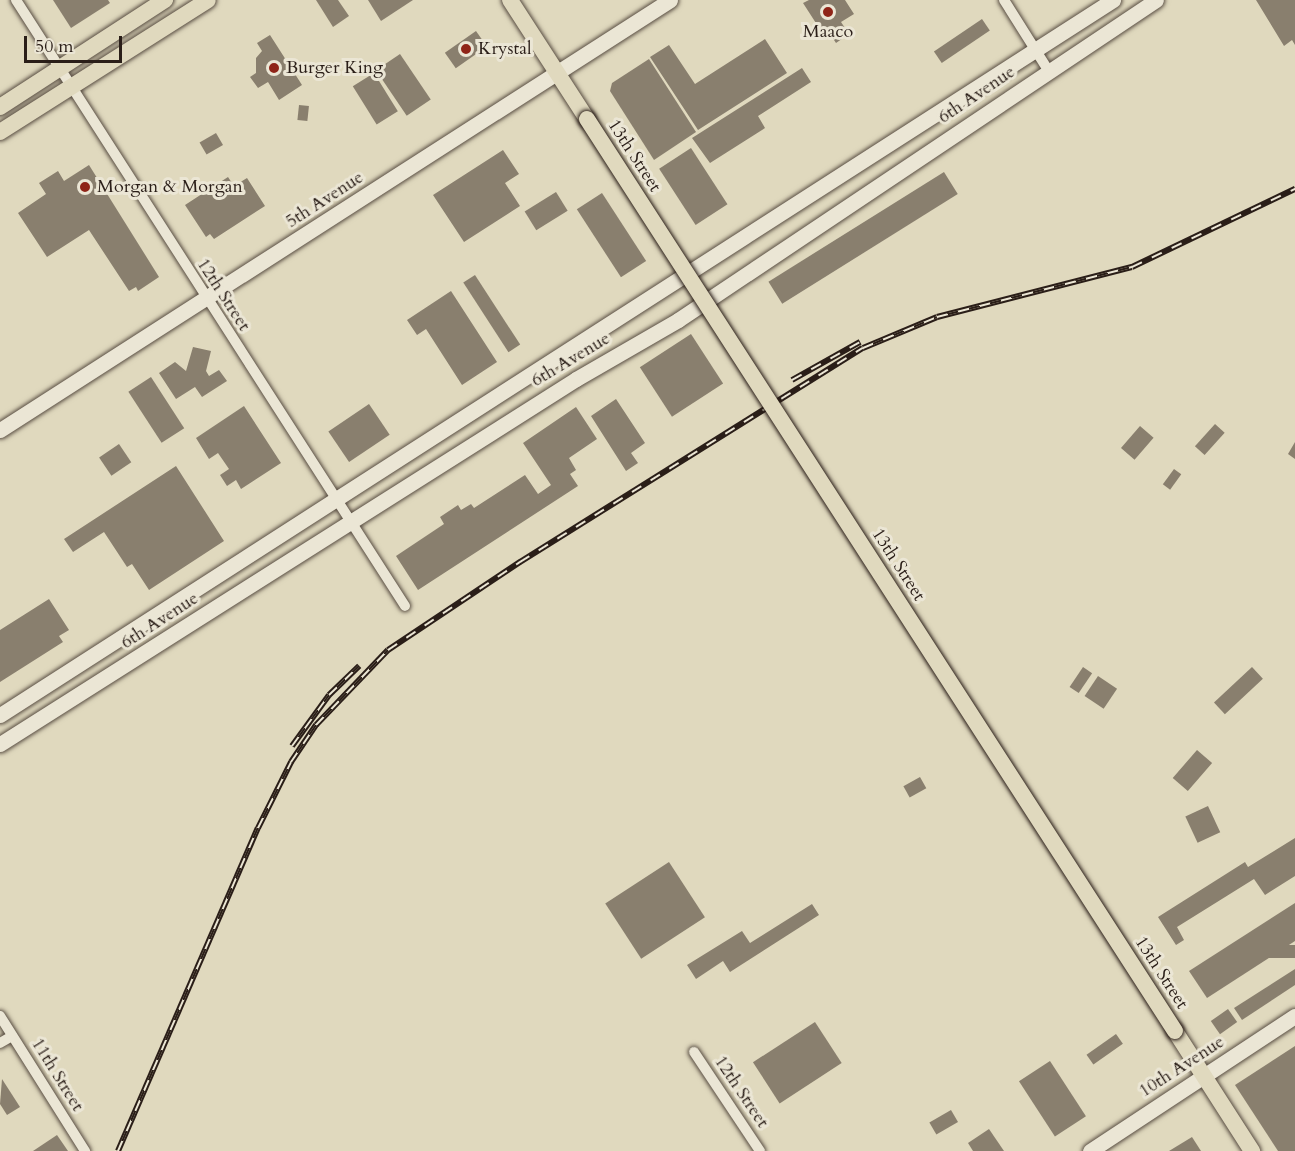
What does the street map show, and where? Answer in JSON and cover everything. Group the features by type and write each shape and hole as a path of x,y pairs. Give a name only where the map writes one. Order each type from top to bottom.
{"main road":[{"path":"0,107 165,0"},
{"path":"0,132 208,0"},
{"name":"13th Street","path":"510,0 1252,1151"}],"street":[{"name":"12th Street","path":"16,0 206,300 352,521 405,606"},
{"name":"5th Avenue","path":"0,430 206,300 670,0"},
{"path":"1004,0 1048,70"},
{"name":"6th Avenue","path":"0,715 1113,0"},
{"name":"6th Avenue","path":"0,744 576,379 678,320 1048,70 1156,0"},
{"name":"11th Street","path":"0,1016 85,1151"},
{"name":"10th Avenue","path":"1090,1151 1295,1016"},
{"path":"0,1043 12,1036"},
{"name":"12th Street","path":"694,1052 760,1151"}],"building":[{"path":"53,0 108,0 110,3 71,28"},
{"path":"316,0 338,0 349,16 333,27"},
{"path":"368,0 413,0 381,21"},
{"path":"809,0 845,0 854,14 841,22 849,34 836,43 828,31 823,34 803,3"},
{"path":"1256,0 1295,0 1295,45 1292,40 1284,46"},
{"path":"982,19 990,31 942,63 934,51"},
{"name":"Krystal","path":"476,31 487,47 456,68 445,53"},
{"name":"Burger King","path":"270,35 302,85 279,100 268,82 258,88 250,77 256,73 256,58 262,51 257,43"},
{"path":"765,39 787,73 698,130 650,57 669,45 695,84"},
{"path":"400,54 431,100 407,116 376,70"},
{"path":"649,59 696,132 654,160 610,91 612,83"},
{"path":"802,68 811,82 758,116 765,128 710,163 692,138"},
{"path":"374,73 398,111 377,124 353,86"},
{"path":"299,105 309,106 307,121 297,120"},
{"path":"216,133 223,145 207,155 200,142"},
{"path":"691,148 727,204 696,225 659,169"},
{"path":"503,150 519,174 505,183 520,206 464,242 433,195"},
{"path":"89,165 159,277 138,291 136,287 129,291 89,230 47,257 18,213 46,194 39,183 58,171 64,181"},
{"path":"944,172 958,194 782,304 768,282"},
{"path":"228,177 234,186 247,178 265,206 214,239 210,234 206,237 185,205"},
{"path":"556,192 568,211 536,230 525,212"},
{"path":"602,193 646,261 621,277 577,209"},
{"path":"475,275 520,345 508,352 463,283"},
{"path":"451,291 497,362 462,385 426,329 417,335 407,320"},
{"path":"691,334 723,383 672,417 640,367"},
{"path":"193,347 211,351 206,371 209,376 219,370 227,381 202,397 195,387 176,399 159,373 175,362 186,371"},
{"path":"151,377 184,428 162,443 128,392"},
{"path":"616,399 645,443 631,453 638,463 626,471 591,416"},
{"path":"369,404 390,435 349,462 328,431"},
{"path":"244,406 281,463 241,489 236,480 227,486 220,475 229,469 218,453 209,459 196,438"},
{"path":"576,407 597,439 569,458 576,470 570,474 578,486 418,590 396,556 444,524 440,517 458,505 461,510 471,504 474,508 525,475 538,494 551,485 523,443"},
{"path":"1215,424 1225,433 1205,455 1195,446"},
{"path":"1140,426 1154,438 1135,460 1121,448"},
{"path":"1295,442 1295,459 1288,454"},
{"path":"119,444 131,462 111,476 99,457"},
{"path":"176,466 224,541 149,590 132,564 127,567 104,532 73,552 64,539"},
{"path":"1174,469 1181,474 1170,490 1163,484"},
{"path":"49,599 69,630 59,636 63,642 0,682 0,630"},
{"path":"1083,667 1092,673 1079,693 1070,687"},
{"path":"1252,667 1263,679 1225,714 1214,702"},
{"path":"1098,676 1117,689 1104,709 1085,696"},
{"path":"1197,750 1212,763 1188,791 1173,778"},
{"path":"920,777 926,788 910,798 903,786"},
{"path":"1208,806 1220,832 1198,843 1185,817"},
{"path":"1295,838 1295,876 1265,895 1254,879 1177,927 1184,940 1176,945 1158,917 1245,862 1248,867"},
{"path":"669,862 705,917 641,959 605,903"},
{"path":"1295,903 1295,941 1207,998 1189,971"},
{"path":"812,904 819,915 730,972 723,961 696,979 687,965 742,931 750,943"},
{"path":"1242,945 1295,945 1295,958 1242,958"},
{"path":"1295,969 1295,985 1242,1020 1234,1008"},
{"path":"1228,1009 1237,1022 1220,1034 1211,1021"},
{"path":"815,1022 842,1063 780,1103 753,1062"},
{"path":"1116,1034 1123,1044 1093,1064 1087,1055"},
{"path":"1295,1046 1295,1151 1278,1151 1235,1085"},
{"path":"1050,1061 1086,1116 1055,1137 1019,1081"},
{"path":"2,1079 20,1107 7,1115 0,1104"},
{"path":"951,1110 958,1122 936,1135 929,1122"},
{"path":"989,1129 1004,1151 973,1151 968,1143"},
{"path":"57,1135 68,1151 33,1151"},
{"path":"1192,1137 1201,1151 1169,1151"}],"railway":[{"path":"118,1151 258,828 291,762 316,725 388,650 520,562 863,348 937,317 1132,267 1295,189"},
{"path":"792,380 860,342"},
{"path":"292,746 329,695 359,666"}],"place":[{"name":"Maaco","path":"828,12"},
{"name":"Krystal","path":"466,49"},
{"name":"Burger King","path":"274,68"},
{"name":"Morgan & Morgan","path":"85,187"}]}
